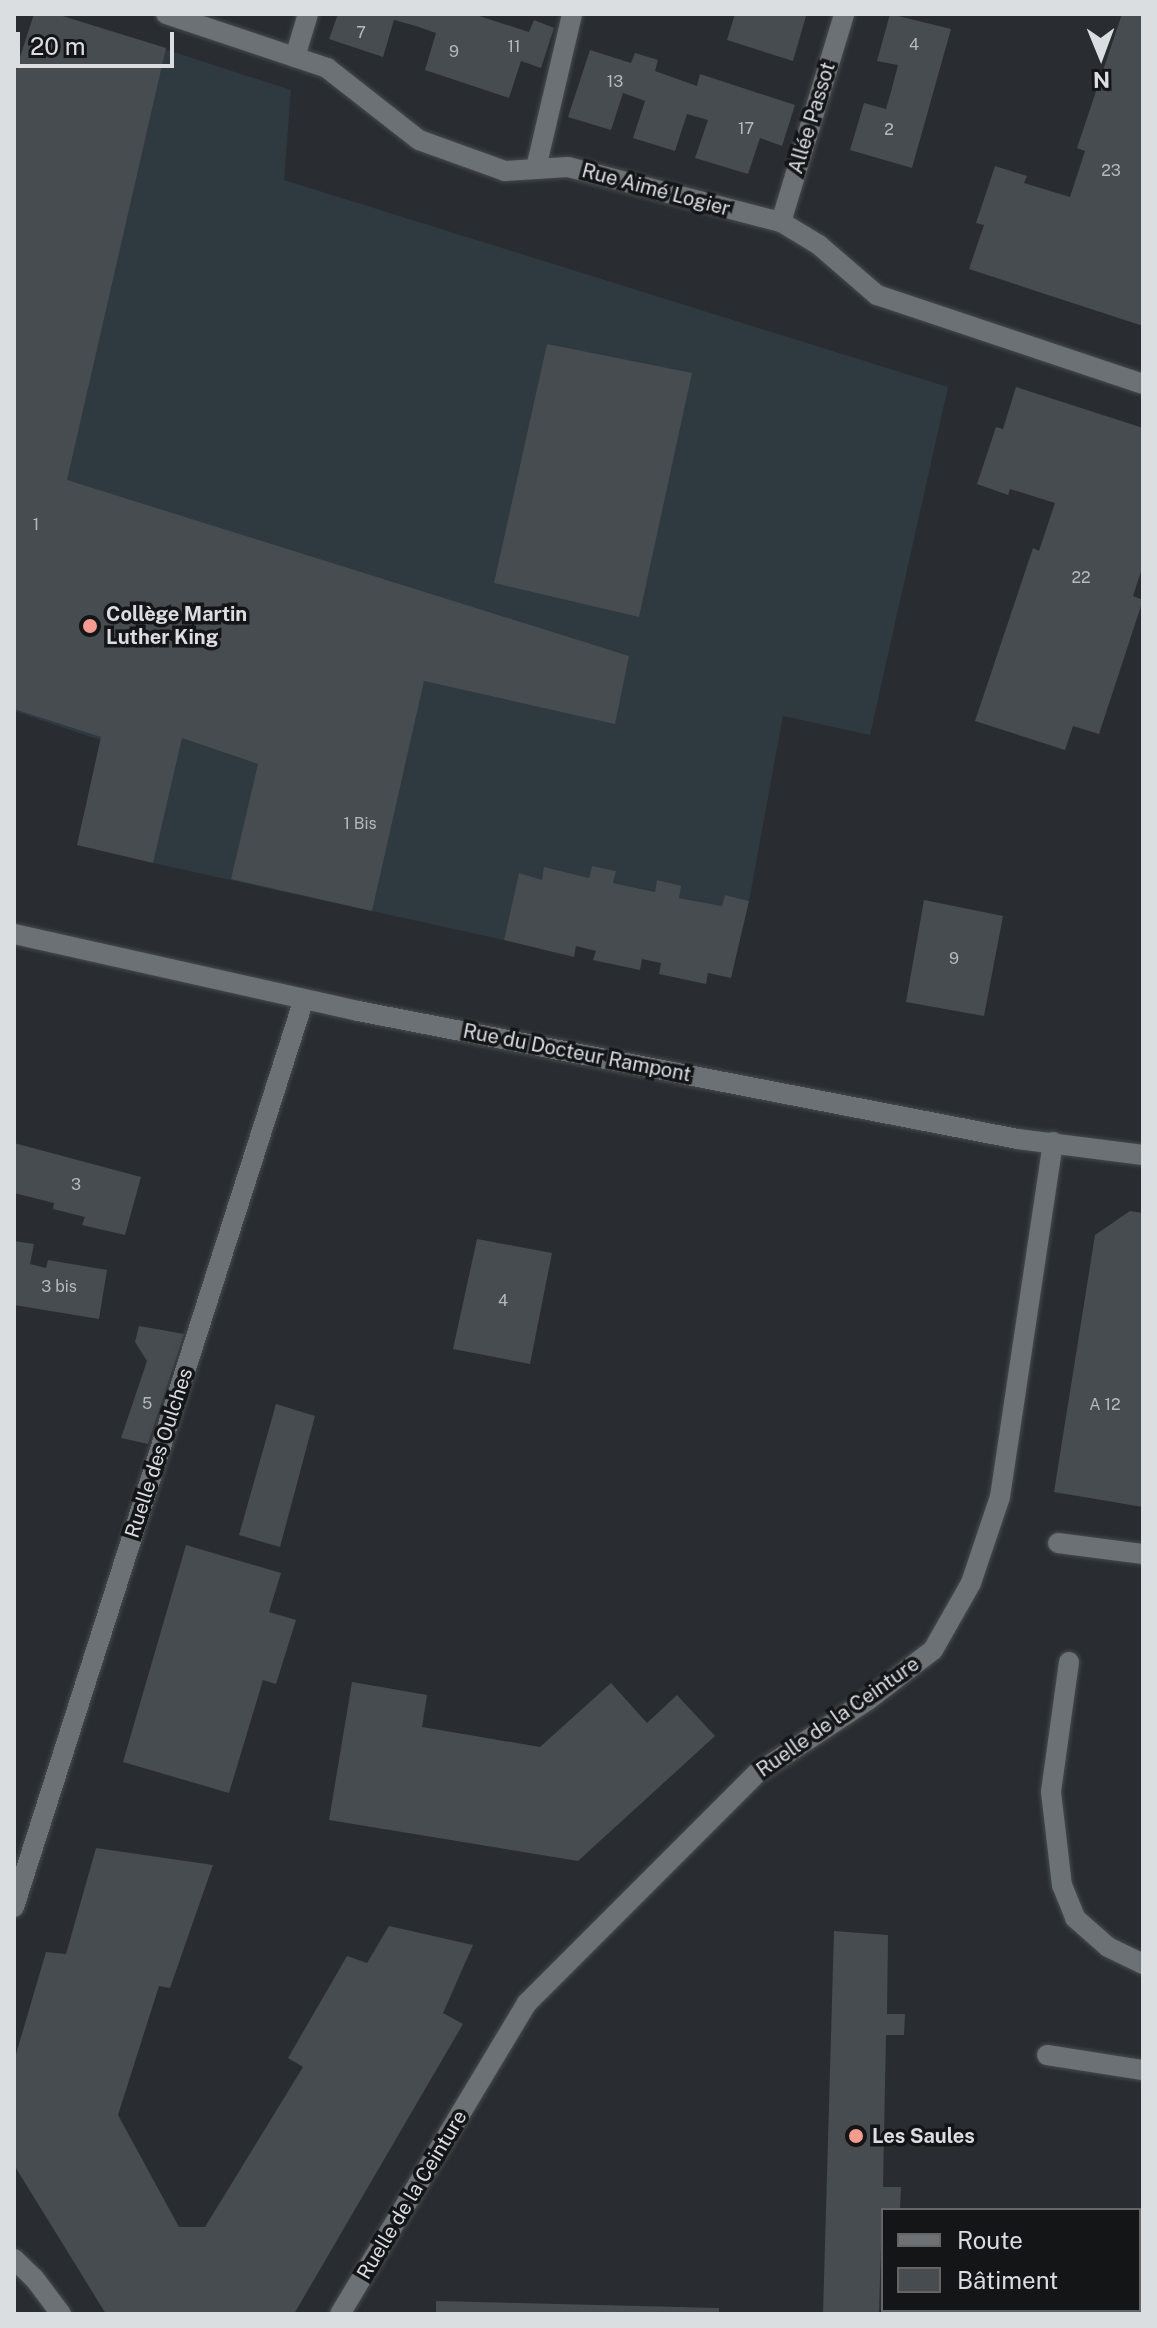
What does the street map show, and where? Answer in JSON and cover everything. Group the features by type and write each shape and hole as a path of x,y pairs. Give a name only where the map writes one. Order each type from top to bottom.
{"street":[{"name":"Rue Aimé Logier","path":"166,14 327,68 419,140 505,171 568,167 781,222 819,245 877,295 1143,384"},
{"path":"295,57 308,14"},
{"path":"536,168 572,14"},
{"name":"Allée Passot","path":"781,222 844,14"},
{"name":"Rue du Docteur Rampont","path":"14,934 304,999 1018,1139 1143,1155"},
{"name":"Ruelle des Oulches","path":"14,1907 304,999"},
{"name":"Ruelle de la Ceinture","path":"340,2314 527,2003 756,1774 868,1700 933,1650 971,1583 1000,1497 1053,1142"},
{"path":"1058,1543 1143,1554"},
{"path":"1069,1662 1051,1792 1062,1885 1075,1918 1108,1947 1143,1964"},
{"path":"1047,2055 1143,2070"},
{"path":"14,2259 34,2278 61,2314"}],"shaded area":[{"path":"34,14 56,14 291,90 284,180 948,387 870,735 783,716 749,901 725,895 722,906 679,898 657,881 655,892 613,883 615,871 592,866 589,878 545,868 542,880 519,874 504,940 153,863 100,740 14,711 14,77"}],"building":[{"path":"34,14 56,14 166,48 67,480 629,656 615,724 424,681 372,911 231,879 258,764 182,738 153,863 77,845 101,737 14,709 14,76"},
{"path":"338,14 473,14 529,32 534,20 554,28 541,68 521,61 509,98 425,70 436,33 416,26 394,20 383,57 329,39"},
{"path":"735,14 806,16 793,61 727,40"},
{"path":"890,14 951,29 912,168 850,150 864,103 886,109 898,65 877,61"},
{"path":"1122,14 1143,14 1143,326 969,269 984,225 976,223 995,166 1027,176 1024,183 1070,197 1085,151 1077,148"},
{"path":"590,50 631,63 635,53 658,60 655,71 697,86 700,74 795,105 782,146 760,138 748,174 695,158 708,120 687,114 675,151 633,138 645,101 623,93 611,130 568,117"},
{"path":"547,344 692,373 639,617 494,583"},
{"path":"1016,387 1143,428 1143,565 1133,596 1143,600 1099,734 1073,726 1065,750 975,721 1033,548 1039,551 1055,503 1010,489 1008,495 977,484 996,427 1003,429"},
{"path":"592,866 616,871 613,883 655,892 657,880 681,886 679,898 722,906 725,895 749,901 731,978 708,973 706,984 659,974 661,963 642,959 640,970 593,960 596,951 576,946 574,957 504,940 519,873 542,880 544,867 589,878"},
{"path":"924,900 1003,916 984,1016 906,1002"},
{"path":"14,1143 141,1177 125,1235 82,1225 85,1217 53,1209 54,1203 14,1193"},
{"path":"1130,1211 1143,1213 1143,1507 1054,1492 1095,1235"},
{"path":"477,1239 552,1253 530,1364 453,1349"},
{"path":"14,1241 34,1244 30,1264 46,1268 48,1260 107,1270 99,1319 14,1305"},
{"path":"139,1326 184,1334 148,1444 121,1438 147,1361 135,1342"},
{"path":"276,1404 315,1416 280,1547 239,1535"},
{"path":"186,1545 281,1573 269,1612 296,1620 276,1684 263,1680 229,1793 123,1762"},
{"path":"352,1682 427,1695 422,1727 540,1747 611,1683 647,1723 677,1695 715,1736 578,1861 329,1820"},
{"path":"96,1848 213,1865 170,1988 159,1986 118,2115 179,2227 205,2227 303,2067 288,2058 347,1956 367,1963 389,1926 473,1945 443,2013 463,2024 294,2314 106,2314 14,2165 14,2061 46,1952 66,1954"},
{"name":"Les Saules","path":"834,1931 888,1935 887,2014 905,2014 904,2035 886,2035 883,2187 901,2187 900,2208 881,2208 879,2314 823,2314"},
{"path":"436,2301 719,2308 719,2314 436,2314"}],"place":[{"name":"Collège Martin Luther King","path":"90,626"},
{"name":"Les Saules","path":"856,2136"}]}
